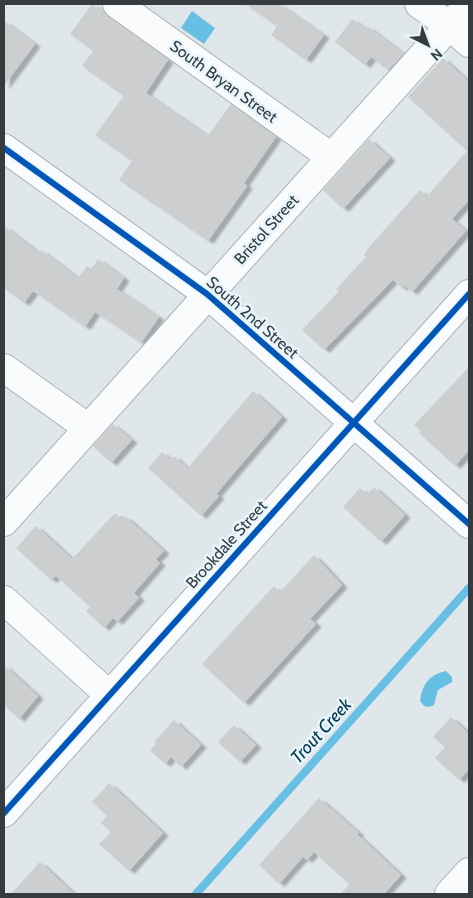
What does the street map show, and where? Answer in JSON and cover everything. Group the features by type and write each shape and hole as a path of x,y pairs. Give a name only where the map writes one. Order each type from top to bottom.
{"street":[{"name":"South Bryan Street","path":"116,4 331,157"},
{"path":"419,4 459,35"},
{"name":"Bristol Street","path":"4,522 331,157 459,35 469,4"},
{"name":"South 2nd Street","path":"4,148 208,294 469,524"},
{"name":"Brookdale Street","path":"4,813 469,294"},
{"path":"4,368 88,428"},
{"path":"4,600 109,695"},
{"path":"449,894 469,872"}],"water":[{"path":"192,11 215,28 204,44 181,28"},
{"path":"446,671 452,677 452,682 438,690 434,705 424,706 420,701 425,685 431,677"}],"building":[{"path":"92,4 168,60 146,93 208,136 231,104 276,137 244,183 247,186 208,241 119,180 132,161 95,135 124,96 82,66 93,51 70,34"},
{"path":"245,4 279,4 324,35 306,60 271,35 277,26"},
{"path":"352,19 365,29 367,26 404,54 388,70 371,57 365,65 335,42"},
{"path":"4,21 35,44 4,86"},
{"path":"443,58 469,82 469,200 452,219 466,231 412,292 404,285 402,288 393,280 324,350 302,330 339,291 336,289 366,257 364,255 369,247 420,190 427,196 467,151 408,97"},
{"path":"369,139 390,158 343,209 323,190"},
{"path":"4,226 39,253 41,250 78,278 87,266 91,269 98,259 124,278 117,289 159,317 141,343 95,312 85,327 33,291 24,303 4,288"},
{"path":"469,367 469,450 455,466 419,433 421,431 414,425"},
{"path":"253,391 282,417 216,494 219,496 201,516 148,468 162,452 171,460 174,456 188,468"},
{"path":"113,424 132,440 111,463 93,446"},
{"path":"374,487 405,515 381,542 343,507 360,488 367,494"},
{"path":"115,513 122,519 125,516 164,551 156,559 160,563 134,593 139,598 117,622 113,618 104,628 86,611 90,607 56,576 51,580 16,548 36,526 72,559"},
{"path":"314,555 342,585 310,619 316,624 244,703 202,664 274,586 280,592"},
{"path":"4,665 38,696 19,719 4,705"},
{"path":"451,717 469,734 469,769 459,780 435,758 445,747 433,737"},
{"path":"174,720 201,745 181,767 171,757 165,764 150,750 156,744 154,742"},
{"path":"234,725 256,745 240,762 218,742"},
{"path":"109,783 163,833 129,871 99,844 111,832 101,823 107,816 92,802"},
{"path":"319,798 359,833 357,834 401,875 384,894 341,894 349,884 314,852 307,860 303,857 279,884 259,865"},
{"path":"40,862 74,894 11,894"}],"waterway":[{"name":"Trout Creek","path":"196,894 469,588"}],"cycle path":[{"path":"4,148 207,294 469,524"},
{"path":"4,813 469,294"}]}
